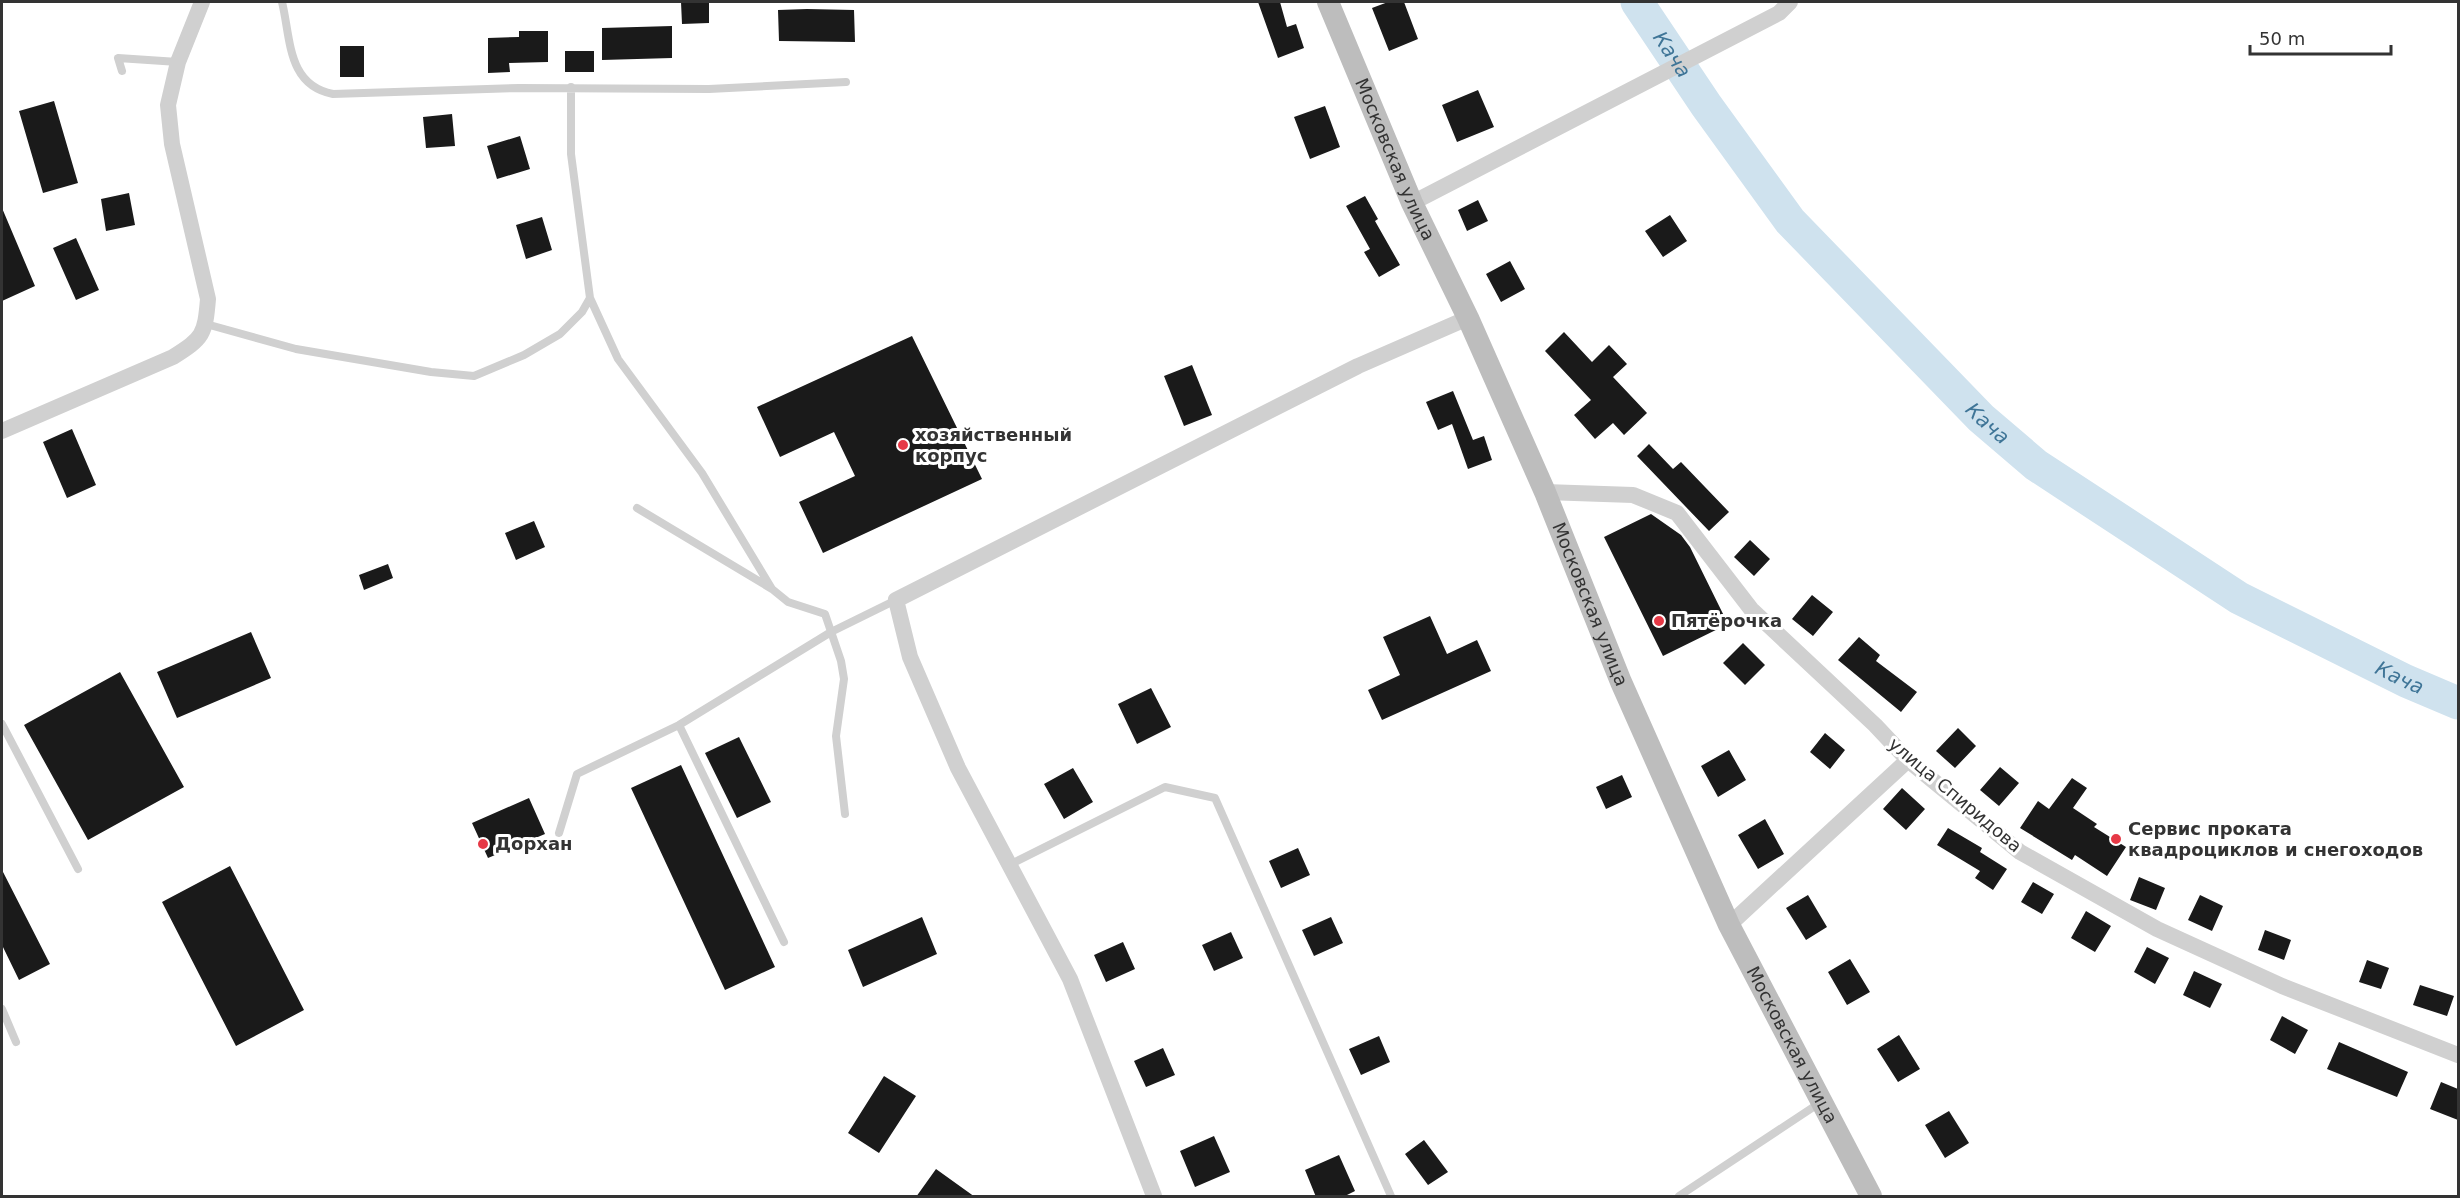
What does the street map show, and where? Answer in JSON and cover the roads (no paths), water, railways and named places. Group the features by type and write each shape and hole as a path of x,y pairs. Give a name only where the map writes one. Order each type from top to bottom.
{"street":[{"path":"2,431 173,357 197,341 206,324 208,299 172,144 168,105 178,62 202,2"},
{"name":"Московская улица","path":"1328,2 1412,203 1468,318 1545,492 1620,682 1729,925 1871,1197"},
{"path":"1412,203 1717,46 1779,13 1790,2"},
{"path":"1154,1197 1070,979 958,768 910,657 896,600 1358,366 1468,318"},
{"name":"улица Спиридова","path":"1545,492 1633,495 1677,513 1751,609 1875,725 1908,760 2020,852 2157,929 2283,986 2458,1055"},
{"path":"1729,925 1908,760"}],"lane":[{"path":"282,2 293,56 301,76 317,91 333,94 571,87 709,89 846,82"},
{"path":"122,71 118,58 178,62"},
{"path":"571,87 571,154 590,298 618,359 702,473 772,589"},
{"path":"206,324 296,349 431,372 474,376 524,355 560,334 582,312 590,298"},
{"path":"637,508 772,589 788,602 825,614 841,661 844,679 836,736 845,814"},
{"path":"559,833 577,774 679,725 831,632 896,600"},
{"path":"2,724 78,869"},
{"path":"679,725 784,942"},
{"path":"1010,865 1165,787 1215,798 1391,1197"},
{"path":"2,1010 16,1042"},
{"path":"1679,1197 1822,1101"}],"waterway":[{"name":"Кача","path":"1637,2 1706,105 1790,221 1981,418 2036,465 2239,598 2406,681 2458,703"}],"place":[{"name":"хозяйственный корпус","path":"903,445"},
{"name":"Пятёрочка","path":"1659,621"},
{"name":"Сервис проката квадроциклов и снегоходов","path":"2116,839"},
{"name":"Дорхан","path":"483,844"}]}
